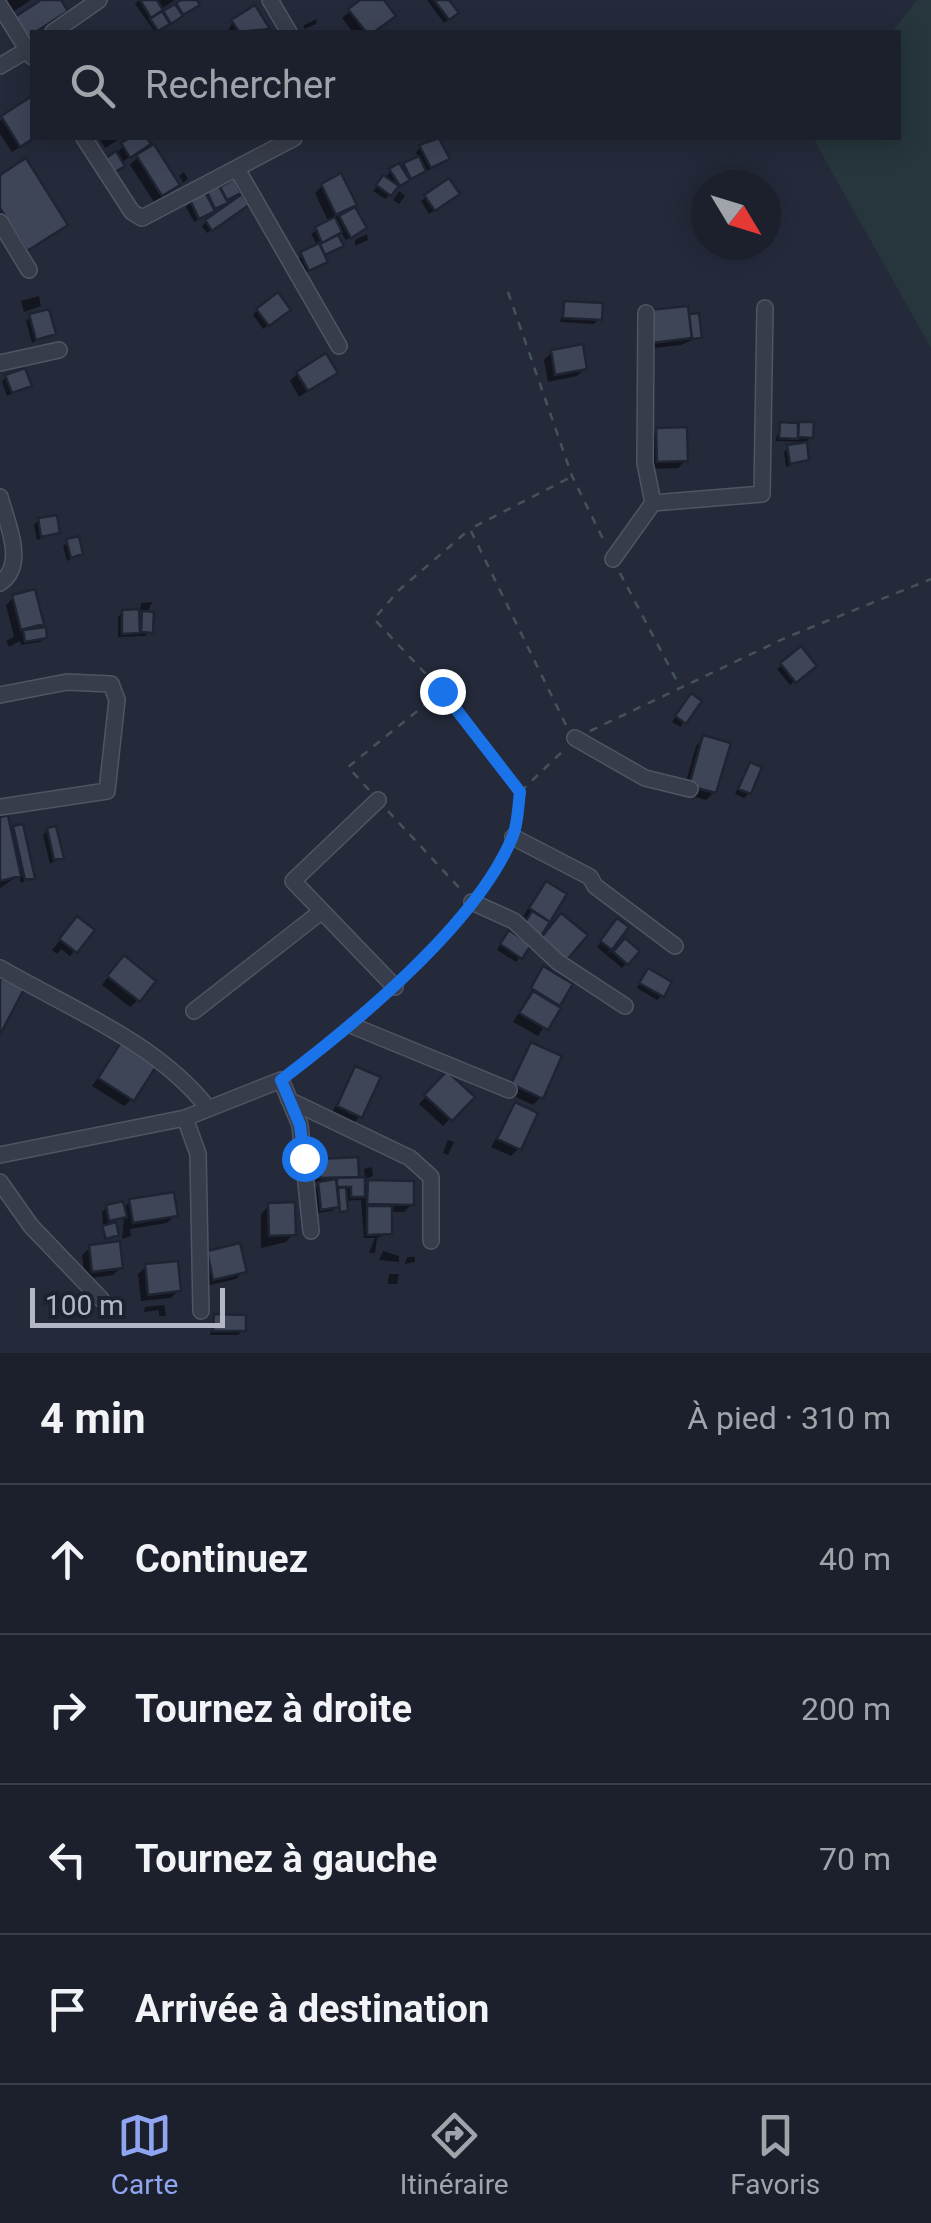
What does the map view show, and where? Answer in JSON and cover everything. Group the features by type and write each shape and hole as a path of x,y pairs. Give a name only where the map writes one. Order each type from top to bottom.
{"street":[{"path":"55,30 99,0"},
{"path":"270,0 288,30"},
{"path":"0,6 30,50"},
{"path":"0,66 30,51"},
{"path":"85,140 132,212 142,218 290,140"},
{"path":"237,169 339,346"},
{"path":"0,222 29,270"},
{"path":"613,559 654,503 762,494 765,308"},
{"path":"646,313 644,463 654,503"},
{"path":"0,363 58,350"},
{"path":"0,498 14,553 13,566 0,583"},
{"path":"0,695 68,682 111,684 117,700 106,791 0,807"},
{"path":"575,738 645,778 690,789"},
{"path":"378,800 293,880 396,987"},
{"path":"513,837 590,877 596,886 676,946"},
{"path":"472,902 514,921 558,962 626,1006"},
{"path":"194,1010 322,911"},
{"path":"0,968 146,1052 191,1088 207,1108"},
{"path":"353,1026 509,1090"},
{"path":"0,1155 186,1118 281,1080 300,1125 311,1231"},
{"path":"289,1100 410,1158 431,1178 431,1241"},
{"path":"186,1118 198,1154 201,1311"},
{"path":"0,1182 31,1226 101,1299"}],"path":[{"path":"508,292 572,476 680,686"},
{"path":"520,792 442,691 374,619 398,591 470,530 572,476"},
{"path":"470,530 553,706 575,738"},
{"path":"281,1080 353,1026 396,987 472,902 513,837 520,792 575,738 680,686 931,578"},
{"path":"442,691 348,767 472,902"}],"shaded area":[{"path":"917,0 931,0 931,348 814,140 901,140 901,30 894,30"}],"building":[{"path":"41,0 61,0 68,11 39,30 30,30 28,37 15,17"},
{"path":"140,0 157,0 163,10 151,18"},
{"path":"197,0 200,5 183,15 176,3"},
{"path":"360,0 384,0 396,16 377,30 364,30 348,9"},
{"path":"434,0 449,0 459,13 449,20"},
{"path":"175,4 183,16 171,24 163,11"},
{"path":"255,5 270,29 238,30 231,20"},
{"path":"162,11 170,24 157,30 150,19"},
{"path":"30,97 31,140 20,147 1,116"},
{"path":"148,140 151,144 130,158 121,143"},
{"path":"440,140 450,159 431,168 419,145"},
{"path":"154,144 180,185 162,196 136,155"},
{"path":"116,151 125,166 112,174 103,160"},
{"path":"419,156 426,171 411,179 403,163"},
{"path":"26,158 68,225 27,251 0,208 0,175"},
{"path":"399,163 410,180 400,186 389,169"},
{"path":"341,173 357,205 336,215 321,184"},
{"path":"383,175 399,186 391,196 376,185"},
{"path":"449,178 460,194 435,211 424,195"},
{"path":"234,179 241,193 227,200 220,187"},
{"path":"219,186 228,203 215,209 207,192"},
{"path":"205,192 215,211 199,219 190,200"},
{"path":"242,194 249,205 212,231 205,220"},
{"path":"355,207 367,228 351,238 339,216"},
{"path":"335,217 342,232 322,243 315,227"},
{"path":"338,235 344,246 325,255 320,244"},
{"path":"319,243 328,262 309,271 300,252"},
{"path":"278,292 291,310 269,326 256,309"},
{"path":"564,301 603,303 602,320 563,318"},
{"path":"688,306 692,338 652,343 649,310"},
{"path":"49,309 56,334 36,340 29,314"},
{"path":"699,313 702,338 692,339 689,314"},
{"path":"583,344 587,369 555,375 551,350"},
{"path":"326,353 338,373 308,391 296,372"},
{"path":"25,368 32,386 12,393 5,375"},
{"path":"780,422 798,423 798,439 779,438"},
{"path":"799,422 814,422 813,438 798,437"},
{"path":"687,427 688,461 657,462 656,428"},
{"path":"807,442 809,460 790,464 787,445"},
{"path":"57,515 60,533 41,537 38,518"},
{"path":"79,536 83,554 71,558 66,539"},
{"path":"35,589 44,624 21,630 12,595"},
{"path":"139,609 140,633 122,634 122,610"},
{"path":"142,611 154,612 153,633 141,632"},
{"path":"46,627 47,638 25,642 23,630"},
{"path":"801,646 817,666 796,683 780,663"},
{"path":"691,693 702,701 686,724 675,716"},
{"path":"703,735 731,743 716,793 689,786"},
{"path":"750,762 762,767 751,794 738,789"},
{"path":"8,815 21,876 0,881 0,817"},
{"path":"23,824 35,878 25,880 13,826"},
{"path":"56,826 64,858 54,860 47,828"},
{"path":"546,881 567,894 550,922 529,908"},
{"path":"532,911 550,922 540,938 522,927"},
{"path":"561,913 588,935 566,961 540,939"},
{"path":"77,916 95,930 77,953 59,939"},
{"path":"617,918 629,927 612,950 600,941"},
{"path":"509,930 531,945 522,959 500,944"},
{"path":"625,938 640,951 628,965 613,952"},
{"path":"124,955 156,981 140,1002 107,976"},
{"path":"543,966 573,984 560,1006 531,988"},
{"path":"648,968 672,982 664,997 639,983"},
{"path":"0,977 24,989 0,1035"},
{"path":"533,991 561,1008 548,1030 519,1013"},
{"path":"123,1039 159,1062 134,1101 98,1078"},
{"path":"531,1042 562,1056 543,1099 511,1084"},
{"path":"355,1066 381,1077 362,1118 337,1106"},
{"path":"447,1071 475,1097 452,1121 424,1095"},
{"path":"515,1102 538,1113 521,1150 497,1139"},
{"path":"358,1157 359,1177 320,1178 319,1159"},
{"path":"365,1177 365,1197 351,1197 351,1187 337,1187 337,1178"},
{"path":"336,1179 339,1207 321,1210 318,1182"},
{"path":"368,1180 414,1181 414,1205 367,1204"},
{"path":"346,1187 348,1211 340,1212 338,1188"},
{"path":"174,1192 178,1216 133,1223 129,1199"},
{"path":"123,1201 127,1217 109,1221 106,1205"},
{"path":"295,1202 296,1235 269,1236 268,1203"},
{"path":"367,1206 392,1206 392,1234 367,1235"},
{"path":"116,1222 119,1235 106,1239 102,1226"},
{"path":"120,1241 123,1268 92,1272 89,1245"},
{"path":"240,1243 247,1272 213,1280 207,1251"},
{"path":"178,1261 181,1291 148,1295 145,1264"},
{"path":"214,1314 246,1315 246,1331 213,1331"}],"route":[{"path":"304,1158 300,1125 281,1080 353,1026 396,987 472,902 513,837 520,792 442,691"}]}
